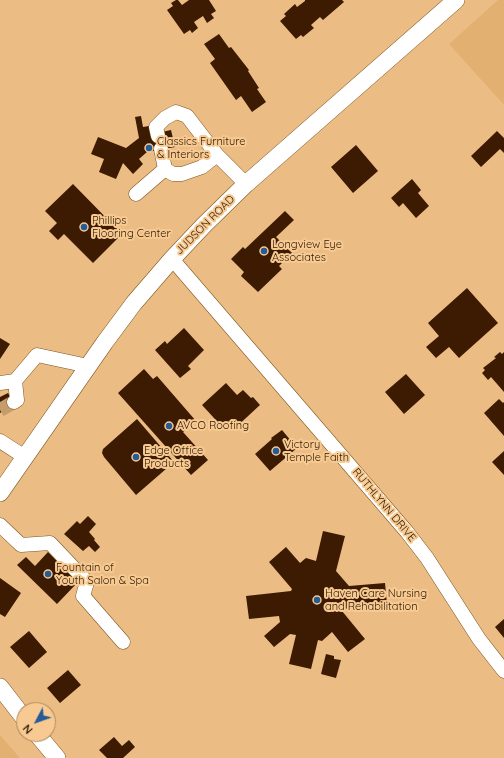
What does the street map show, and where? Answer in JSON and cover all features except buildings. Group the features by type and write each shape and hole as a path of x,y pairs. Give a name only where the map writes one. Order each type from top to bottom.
{"main road":[{"name":"JUDSON ROAD","path":"1,490 134,303 172,259 246,184 456,0"},
{"path":"0,687 16,708"},
{"path":"44,742 57,758"}],"street":[{"path":"217,155 202,168 182,174 173,174 165,169 156,127 165,118 176,112 187,116 217,155 246,184"},
{"path":"136,194 165,169"},
{"name":"RUTHLYNN DRIVE","path":"172,259 407,532 427,558 479,639 504,671"},
{"path":"0,383 15,381 37,355 88,366"},
{"path":"14,402 17,400 15,381"},
{"path":"0,441 25,457"},
{"path":"0,525 21,545 50,543 87,582 83,596 123,642"}],"shaded area":[{"path":"498,0 504,0 504,105 449,44"},
{"path":"0,735 20,758 0,758"}],"tunnel":[{"path":"0,410 14,402"}],"place":[{"name":"Classics Furniture & Interiors","path":"149,148"},
{"name":"Phillips Flooring Center","path":"84,227"},
{"name":"Longview Eye Associates","path":"264,251"},
{"name":"AVCO Roofing","path":"169,426"},
{"name":"Victory Temple Faith","path":"276,451"},
{"name":"Edge Office Products","path":"136,457"},
{"name":"Fountain of Youth Salon & Spa","path":"48,574"},
{"name":"Haven Care Nursing and Rehabilitation","path":"317,600"}]}
